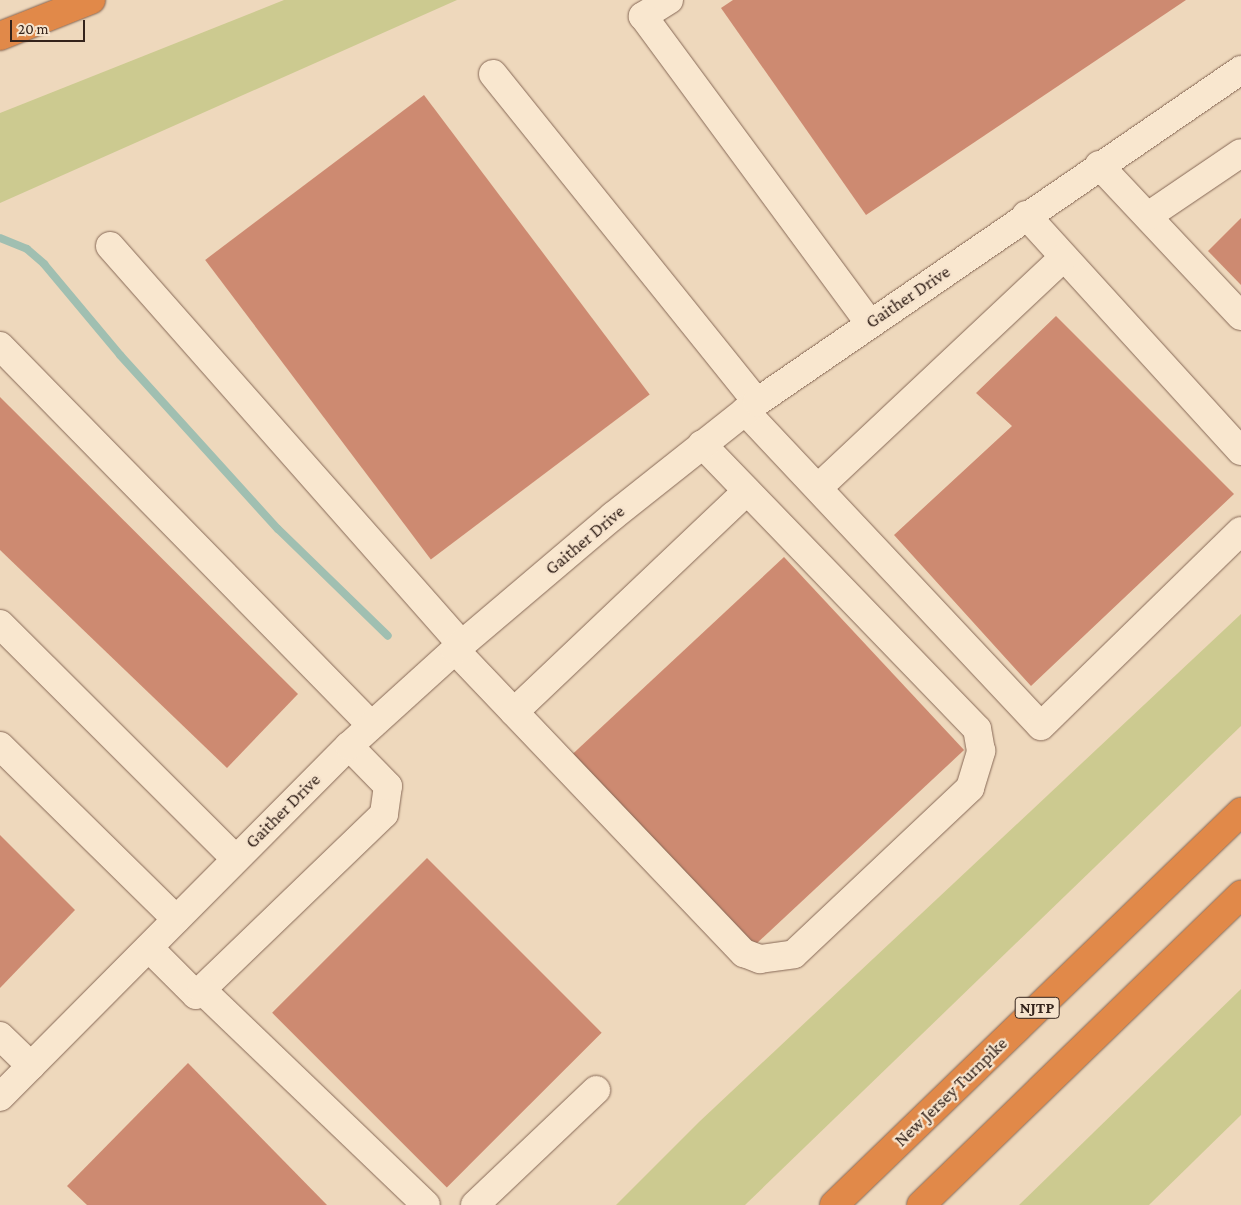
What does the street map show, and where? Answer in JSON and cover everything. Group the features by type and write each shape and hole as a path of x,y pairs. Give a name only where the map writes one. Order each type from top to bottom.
{"highway":[{"path":"0,36 91,0"},
{"name":"New Jersey Turnpike","path":"834,1205 1241,812"},
{"path":"921,1205 1241,895"}],"street":[{"path":"669,0 643,16 869,323"},
{"name":"Gaither Drive","path":"0,1098 149,948 235,858 371,725 458,648 702,444 751,406 869,323 1241,70"},
{"path":"493,74 751,406 819,487 1041,726 1241,531"},
{"path":"1148,216 1241,153"},
{"path":"1100,165 1241,316"},
{"path":"1026,215 1063,258 1241,451"},
{"path":"110,246 514,712 744,953 760,959 794,954 970,788 981,751 977,729 702,444"},
{"path":"819,487 1063,258"},
{"path":"0,346 371,725"},
{"path":"514,712 747,491"},
{"path":"0,624 235,858"},
{"path":"0,746 176,919"},
{"path":"149,948 196,995 384,814 388,786 349,746"},
{"path":"202,990 426,1205"},
{"path":"0,1036 31,1066"},
{"path":"475,1205 596,1090"}],"shaded area":[{"path":"284,0 457,0 0,203 0,113"},
{"path":"1241,614 1241,726 745,1205 616,1205 699,1122"},
{"path":"1241,989 1241,1115 1149,1205 1019,1205"}],"building":[{"path":"733,0 1186,0 866,215 721,8"},
{"path":"424,95 650,394 431,559 205,260"},
{"path":"1241,218 1241,285 1208,251"},
{"path":"1056,316 1234,494 1031,686 894,535 1012,426 976,393"},
{"path":"0,397 298,694 227,768 0,550"},
{"path":"784,557 964,750 753,947 573,754"},
{"path":"0,835 75,910 0,988"},
{"path":"427,858 602,1033 447,1188 272,1013"},
{"path":"188,1063 327,1205 87,1205 67,1186"}],"waterway":[{"path":"0,238 27,249 44,264 120,355 278,529 388,636"}]}
